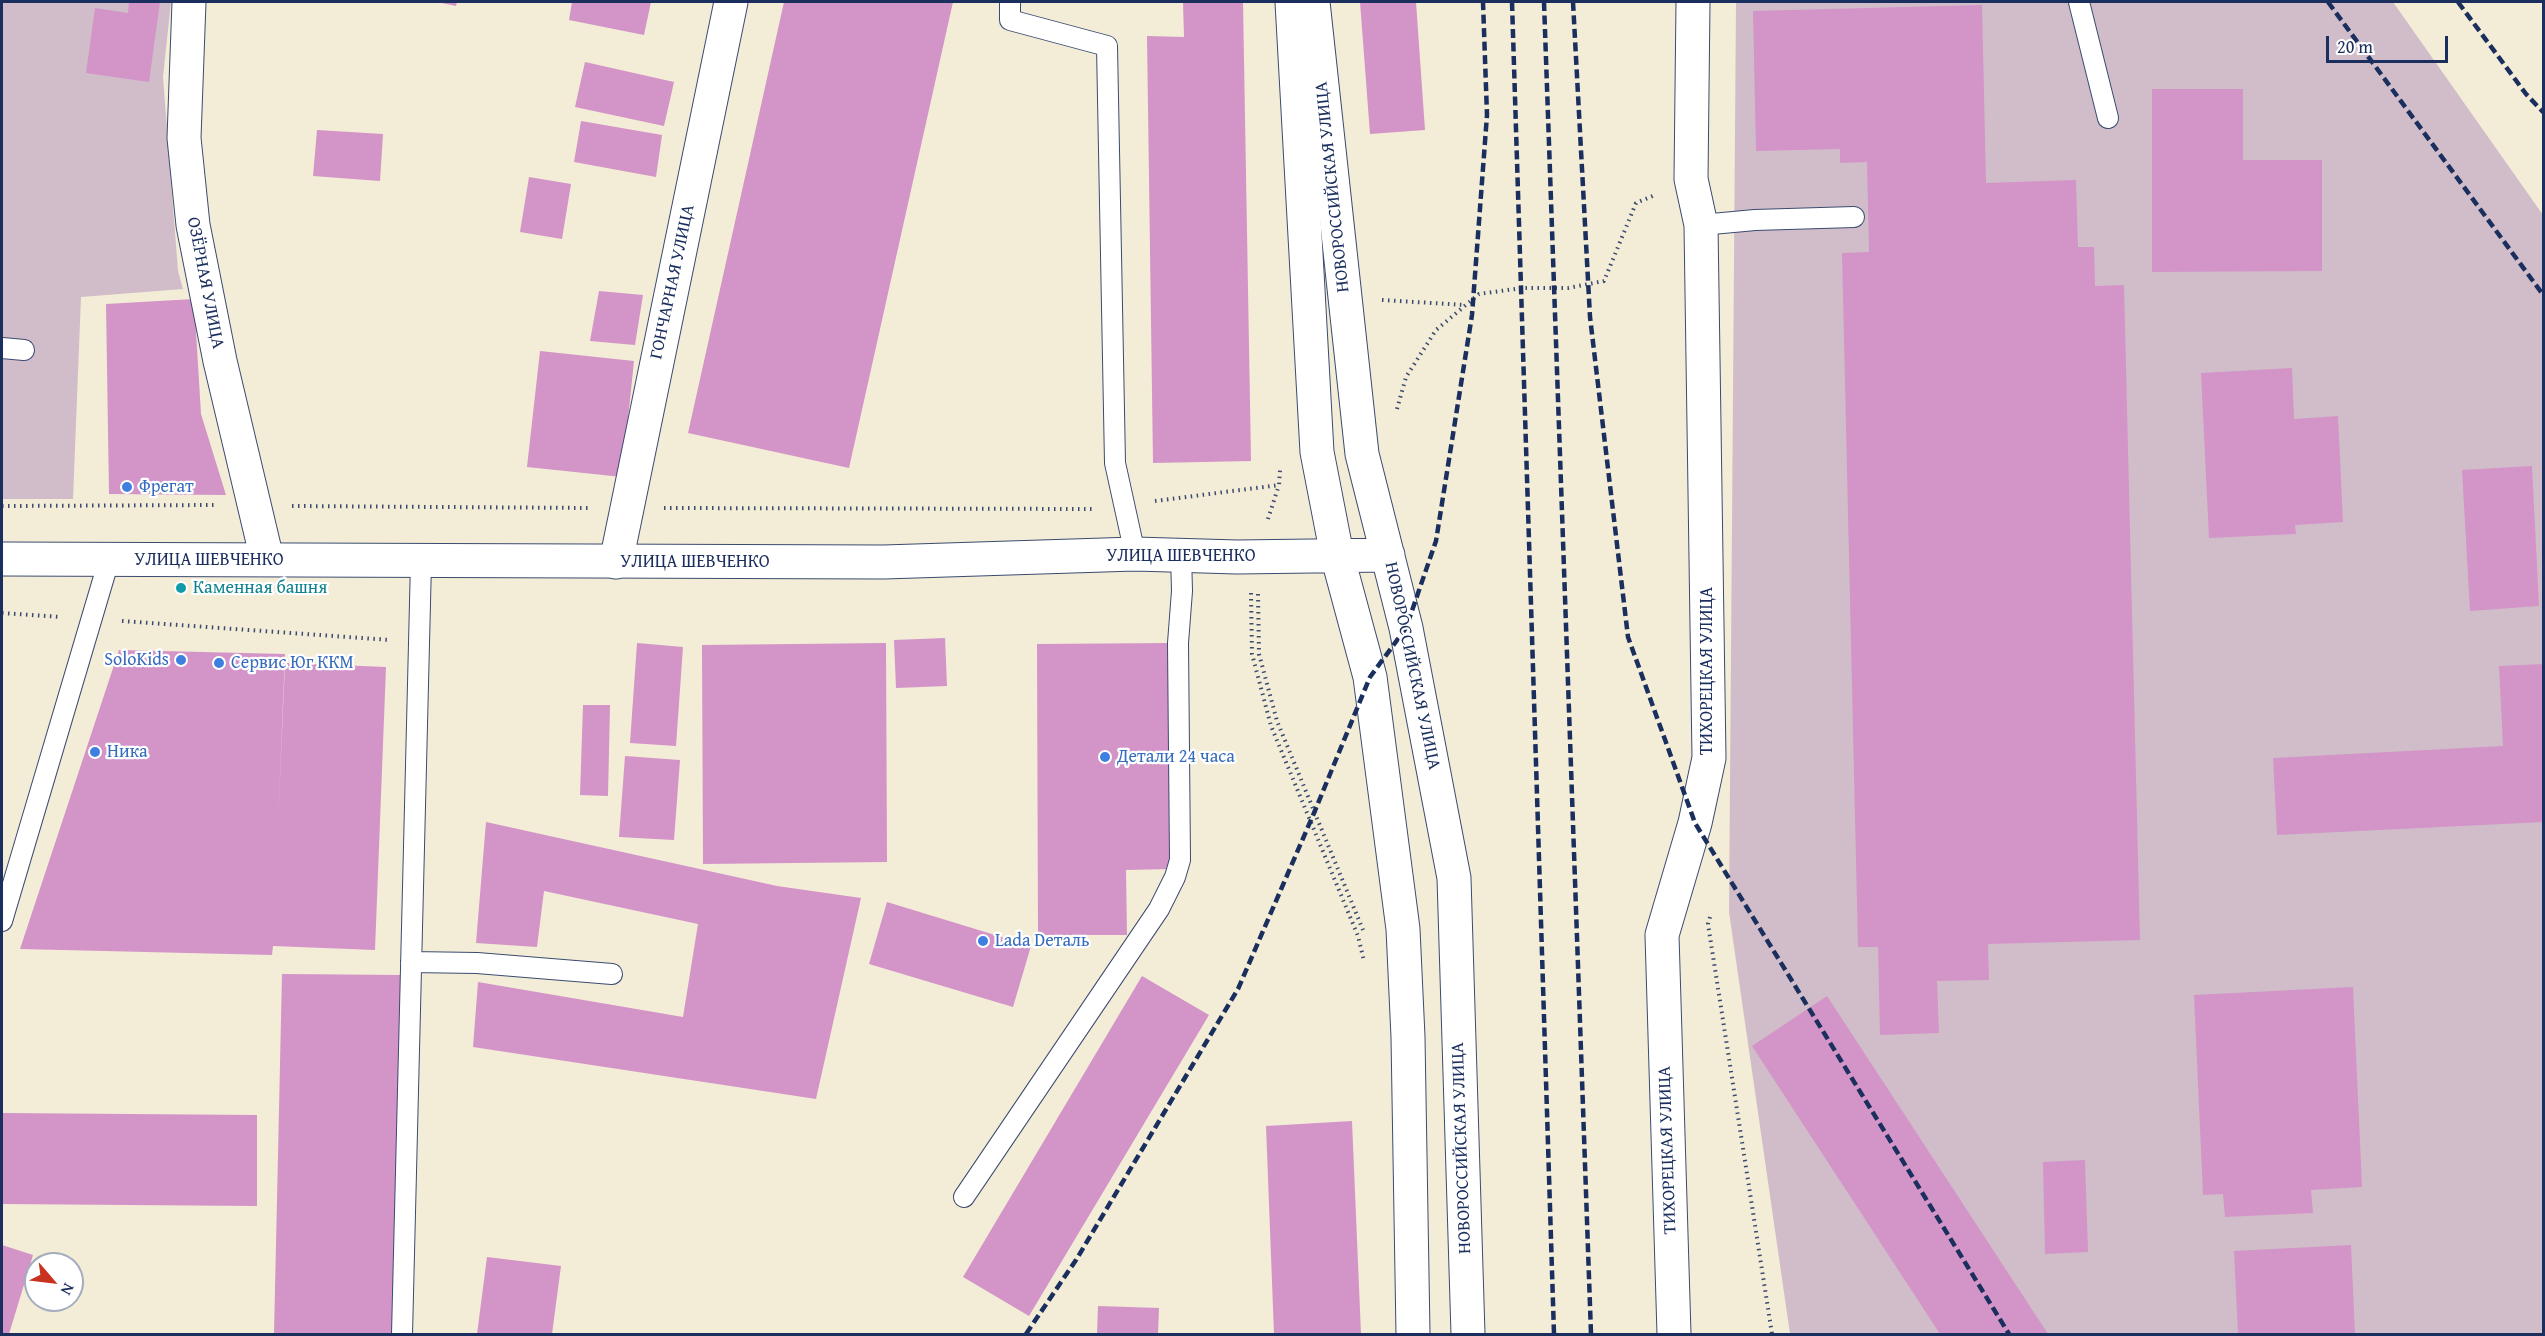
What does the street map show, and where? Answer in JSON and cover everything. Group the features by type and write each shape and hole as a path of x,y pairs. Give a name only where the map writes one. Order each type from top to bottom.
{"main road":[{"name":"ОЗЁРНАЯ УЛИЦА","path":"189,2 184,138 193,225 223,372 267,560"},
{"name":"ГОНЧАРНАЯ УЛИЦА","path":"616,562 731,2"},
{"name":"НОВОРОССИЙСКАЯ УЛИЦА","path":"1292,2 1317,452 1337,555 1370,676 1403,929 1408,1037 1413,1335"},
{"name":"НОВОРОССИЙСКАЯ УЛИЦА","path":"1313,2 1362,454 1406,628 1454,878 1468,1335"},
{"name":"ТИХОРЕЦКАЯ УЛИЦА","path":"1674,1335 1662,935 1695,823 1709,758 1701,225 1691,179 1693,2"},
{"name":"УЛИЦА ШЕВЧЕНКО","path":"2,560 884,562 1135,554 1388,555"}],"lane":[{"path":"1010,2 1010,20 1107,46 1115,463 1135,554"},
{"path":"2079,2 2108,118"},
{"path":"1701,225 1755,220 1854,217"},
{"path":"2,348 24,350"},
{"path":"964,1197 1159,909 1175,877 1180,860 1178,643 1182,591 1181,555"},
{"path":"2,921 109,560"},
{"path":"402,1335 421,562"},
{"path":"411,962 477,963 612,974"}],"path":[{"path":"1393,420 1406,377 1436,330 1479,294 1521,288 1568,288 1604,281 1636,203 1691,179"},
{"path":"1279,485 1254,556 1252,654 1271,726 1358,936 1367,970"},
{"path":"1254,556 1259,654 1277,721 1365,935"},
{"path":"2,613 418,642"},
{"path":"1710,914 1708,924 1772,1335"}],"shaded area":[{"path":"2,2 171,2 163,77 178,271 183,289 81,297 73,499 2,499"},
{"path":"1736,2 2393,2 2543,215 2543,1334 1790,1334 1729,912"}],"building":[{"path":"129,2 160,2 149,82 86,73 95,8 128,13"},
{"path":"437,2 457,2 456,6"},
{"path":"572,2 651,2 644,35 569,20"},
{"path":"784,2 953,2 849,468 688,433"},
{"path":"1183,2 1243,2 1251,461 1153,463 1147,36 1184,37"},
{"path":"1360,2 1416,2 1425,130 1370,134"},
{"path":"1982,5 1986,183 2076,180 2078,247 2094,247 2095,286 2124,285 2140,940 1988,944 1989,980 1937,981 1939,1033 1880,1035 1878,947 1858,947 1842,253 1869,252 1867,162 1840,163 1840,149 1756,151 1753,11"},
{"path":"585,62 674,82 664,126 575,107"},
{"path":"2152,89 2243,89 2243,160 2322,160 2322,271 2152,272"},
{"path":"581,121 662,135 656,177 574,162"},
{"path":"317,130 383,134 380,181 313,176"},
{"path":"529,177 571,184 562,239 520,232"},
{"path":"599,291 643,295 635,345 590,341"},
{"path":"194,299 201,414 226,495 109,494 106,304"},
{"path":"540,351 634,361 622,477 527,467"},
{"path":"2292,368 2294,419 2338,416 2343,522 2295,525 2296,534 2209,538 2201,373"},
{"path":"2532,466 2539,606 2470,611 2462,470"},
{"path":"945,638 947,686 896,688 894,640"},
{"path":"637,643 683,647 676,746 630,743"},
{"path":"886,643 887,862 703,864 702,645"},
{"name":"Детали 24 часа","path":"1171,643 1172,869 1126,870 1127,935 1038,935 1037,644"},
{"path":"119,650 285,654 278,824 285,663 386,667 375,950 273,946 272,955 20,949"},
{"path":"2544,664 2544,822 2277,835 2273,758 2503,746 2499,666"},
{"path":"583,705 610,705 608,796 580,795"},
{"path":"625,756 680,760 674,840 619,837"},
{"path":"486,822 777,886 861,898 816,1099 473,1047 478,982 683,1017 698,924 544,891 537,947 476,943"},
{"path":"887,902 1031,946 1013,1007 869,964"},
{"path":"282,974 402,975 397,1334 274,1334"},
{"path":"1142,976 1209,1015 1029,1316 963,1277"},
{"path":"2353,987 2362,1187 2311,1190 2313,1213 2225,1217 2223,1194 2203,1195 2194,995"},
{"path":"1827,996 2048,1334 1940,1334 1752,1046"},
{"path":"2,1113 257,1115 257,1206 2,1204"},
{"path":"1352,1121 1361,1334 1274,1334 1266,1126"},
{"path":"2085,1160 2088,1252 2045,1254 2043,1162"},
{"path":"2,1245 24,1252 24,1285 9,1334 2,1334"},
{"path":"2351,1245 2355,1334 2238,1334 2234,1251"},
{"path":"487,1257 561,1266 552,1334 477,1334"},
{"path":"1098,1306 1159,1308 1158,1334 1097,1334"}],"railway":[{"path":"1026,1334 1076,1260 1238,989 1370,677 1406,628 1436,541 1472,315 1487,115 1483,2"},
{"path":"1512,2 1554,1334"},
{"path":"1544,2 1591,1334"},
{"path":"1573,2 1590,317 1628,637 1695,823 2009,1334"},
{"path":"2328,2 2544,296"},
{"path":"2458,2 2526,94 2544,113"}],"place":[{"name":"Фрегат","path":"127,487"},
{"name":"Каменная башня","path":"181,588"},
{"name":"SoloKids","path":"181,660"},
{"name":"Сервис Юг ККМ","path":"219,663"},
{"name":"Ника","path":"95,752"},
{"name":"Детали 24 часа","path":"1105,757"},
{"name":"Lada Dеталь","path":"983,941"}]}
